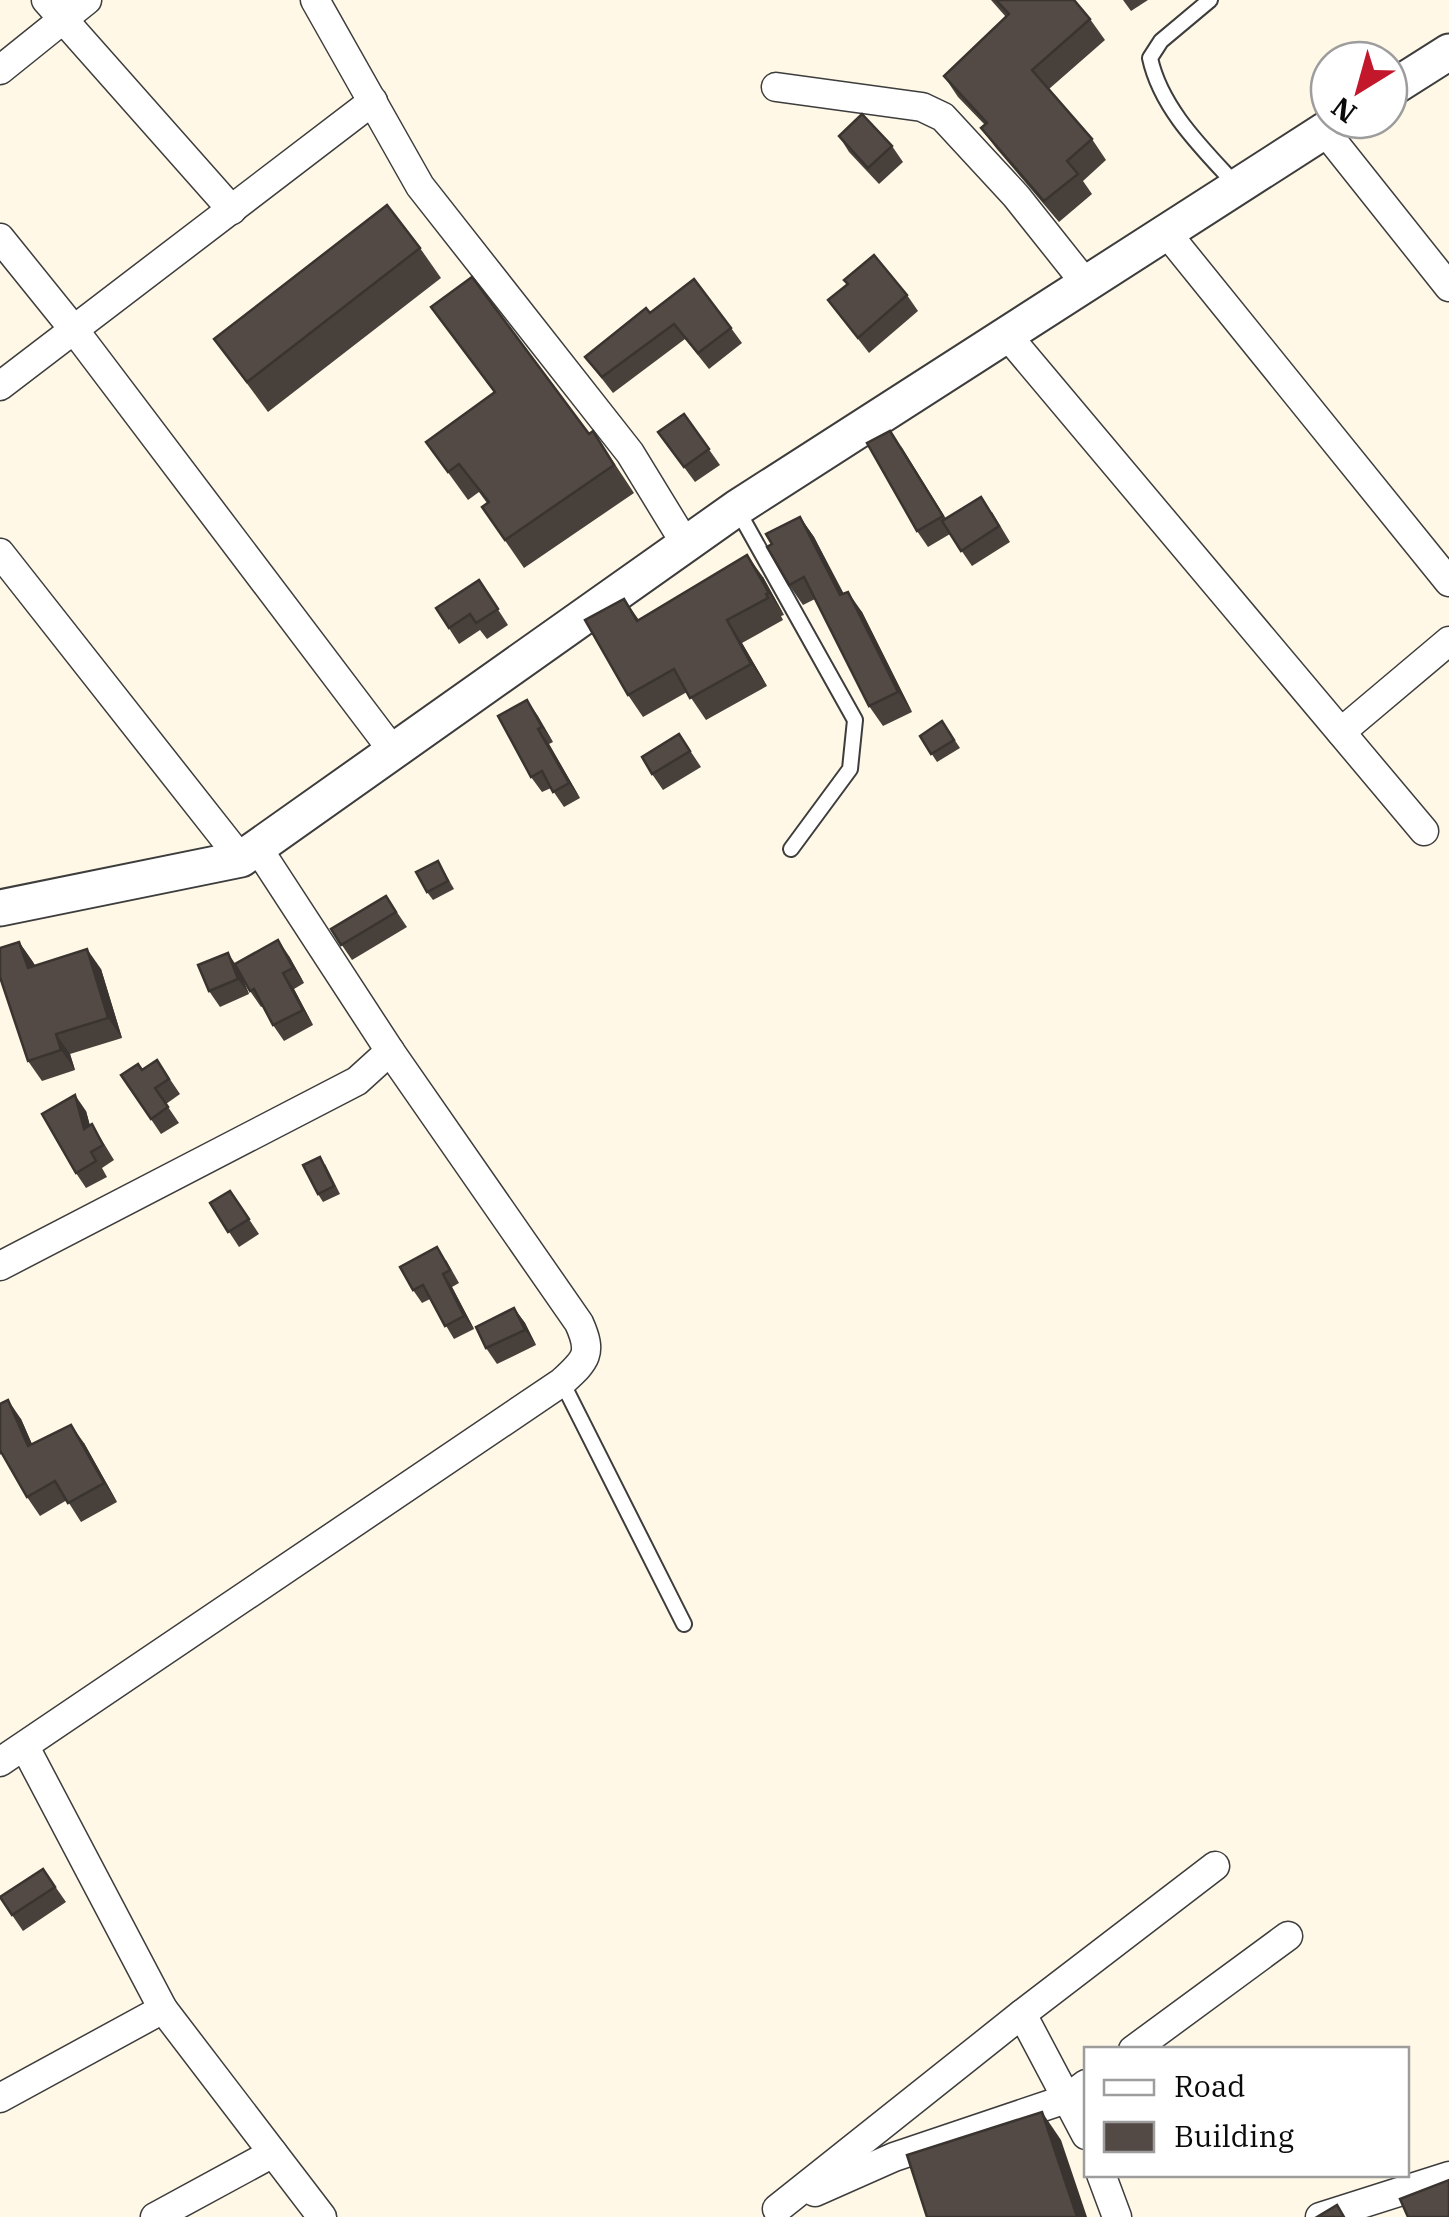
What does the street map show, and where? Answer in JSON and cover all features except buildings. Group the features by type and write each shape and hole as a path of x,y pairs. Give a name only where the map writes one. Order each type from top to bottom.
{"street":[{"path":"0,70 55,9 86,0"},
{"path":"316,0 420,186 630,453 685,543"},
{"path":"55,9 232,210"},
{"path":"1409,77 1449,52"},
{"path":"776,88 922,107 943,117 1016,196 1086,284"},
{"path":"0,386 372,102"},
{"path":"0,908 249,853 736,508 1309,140"},
{"path":"1343,140 1449,287"},
{"path":"1166,232 1449,582"},
{"path":"0,238 393,751"},
{"path":"1007,334 1424,830"},
{"path":"0,553 249,853 580,1322 587,1353 582,1364 562,1382 0,1762"},
{"path":"1341,732 1449,641"},
{"path":"0,1266 357,1080 390,1051"},
{"path":"25,1747 164,2008 322,2217"},
{"path":"771,2213 1215,1866"},
{"path":"1137,2047 1288,1936"},
{"path":"0,2098 164,2008"},
{"path":"1022,2014 1076,2091 1084,2127"},
{"path":"771,2213 894,2157 1076,2091"},
{"path":"155,2217 273,2152"},
{"path":"1320,2217 1372,2210 1449,2176"},
{"path":"1102,2177 1117,2217"}],"lane":[{"path":"1210,0 1161,41 1150,58 1154,77 1190,134 1238,186"},
{"path":"736,508 855,720 850,770 792,848"},
{"path":"562,1382 684,1624"}]}
